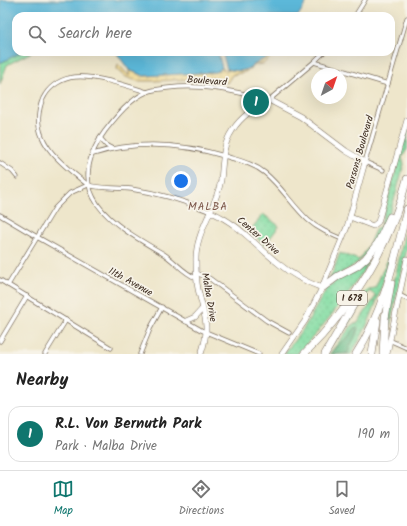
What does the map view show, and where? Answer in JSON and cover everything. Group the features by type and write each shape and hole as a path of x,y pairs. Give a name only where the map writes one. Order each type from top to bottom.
{"highway":[{"path":"322,288 338,276 358,266 372,251 389,220 407,174"},
{"name":"I 678","path":"304,354 346,307 366,278 382,247 398,208 407,179"},
{"name":"I 678","path":"356,354 368,332 386,289 407,209"},
{"path":"324,354 368,279 382,247"},
{"path":"383,354 385,318 397,249"},
{"path":"372,354 375,329 386,289"}],"street":[{"path":"358,12 366,0"},
{"name":"Parsons Boulevard","path":"282,354 308,315 322,288 342,239 407,18"},
{"name":"Malba Drive","path":"201,354 206,332 206,321 197,288 197,244 211,212 220,181 225,144 235,126 252,110 269,100 320,56"},
{"path":"314,62 388,84"},
{"path":"147,92 104,80 84,77 76,77 59,82 46,94 40,106 38,119 39,128 43,139 61,162 88,185 99,204 119,226 168,257 188,274 210,278 267,321 288,333"},
{"name":"Boulevard","path":"88,185 88,170 100,138 110,124 124,109 147,92 170,88 203,87 229,90 269,100 295,113 346,151 383,170"},
{"path":"250,95 252,110"},
{"path":"350,216 371,225 376,225 379,220 407,120"},
{"path":"100,138 107,146 112,148"},
{"path":"94,154 112,148 159,145 192,149 223,155 243,161 263,172 275,182 309,221 321,229 342,239"},
{"path":"0,163 12,171 17,177"},
{"path":"8,285 59,204 72,192 88,185"},
{"name":"Center Drive","path":"88,185 95,187 115,187 152,192 180,200 225,218 288,271 322,288"},
{"name":"11th Avenue","path":"0,214 37,237 206,332 258,354"},
{"path":"387,354 407,259"},
{"path":"0,280 111,348"},
{"path":"399,295 407,299"},
{"path":"0,341 27,296"},
{"path":"140,354 150,329 162,307"},
{"path":"186,321 195,317 203,308"},
{"path":"45,354 66,320"},
{"path":"389,340 407,348"}],"green space":[{"path":"14,56 24,56 7,65 0,84 0,63"},
{"path":"407,130 407,149 402,158 404,164 393,204 382,230 367,253 357,263 330,279 340,253 359,260 367,249 375,230 380,227"},
{"path":"263,214 279,226 265,245 250,231"},
{"path":"407,222 407,248 387,336 391,297"},
{"path":"392,250 371,317 351,354 329,354 354,323 357,324 376,296 369,291 351,320 328,349 360,297 368,289 375,288"},
{"path":"369,261 345,298 327,321 297,354 284,354 304,328 327,288 338,279 354,272"},
{"path":"356,327 358,328 348,354 332,354 339,344 347,338"}],"sand":[{"path":"272,56 263,64 255,65 245,72 232,75 227,83 216,78 137,81 126,77 117,69 118,64 129,76 129,70 144,76 215,72 222,68 226,71 227,69 241,71 248,69 260,61"}],"water":[{"path":"0,0 308,0 300,12 12,12 12,56 14,56 0,63"},
{"path":"119,56 219,56 222,68 215,72 144,76 129,70"},
{"path":"223,56 269,56 245,70 238,71 227,69"}],"place":[{"name":"R.L. Von Bernuth Park","path":"256,102"}],"district":[{"name":"MALBA","path":"208,206"}]}
